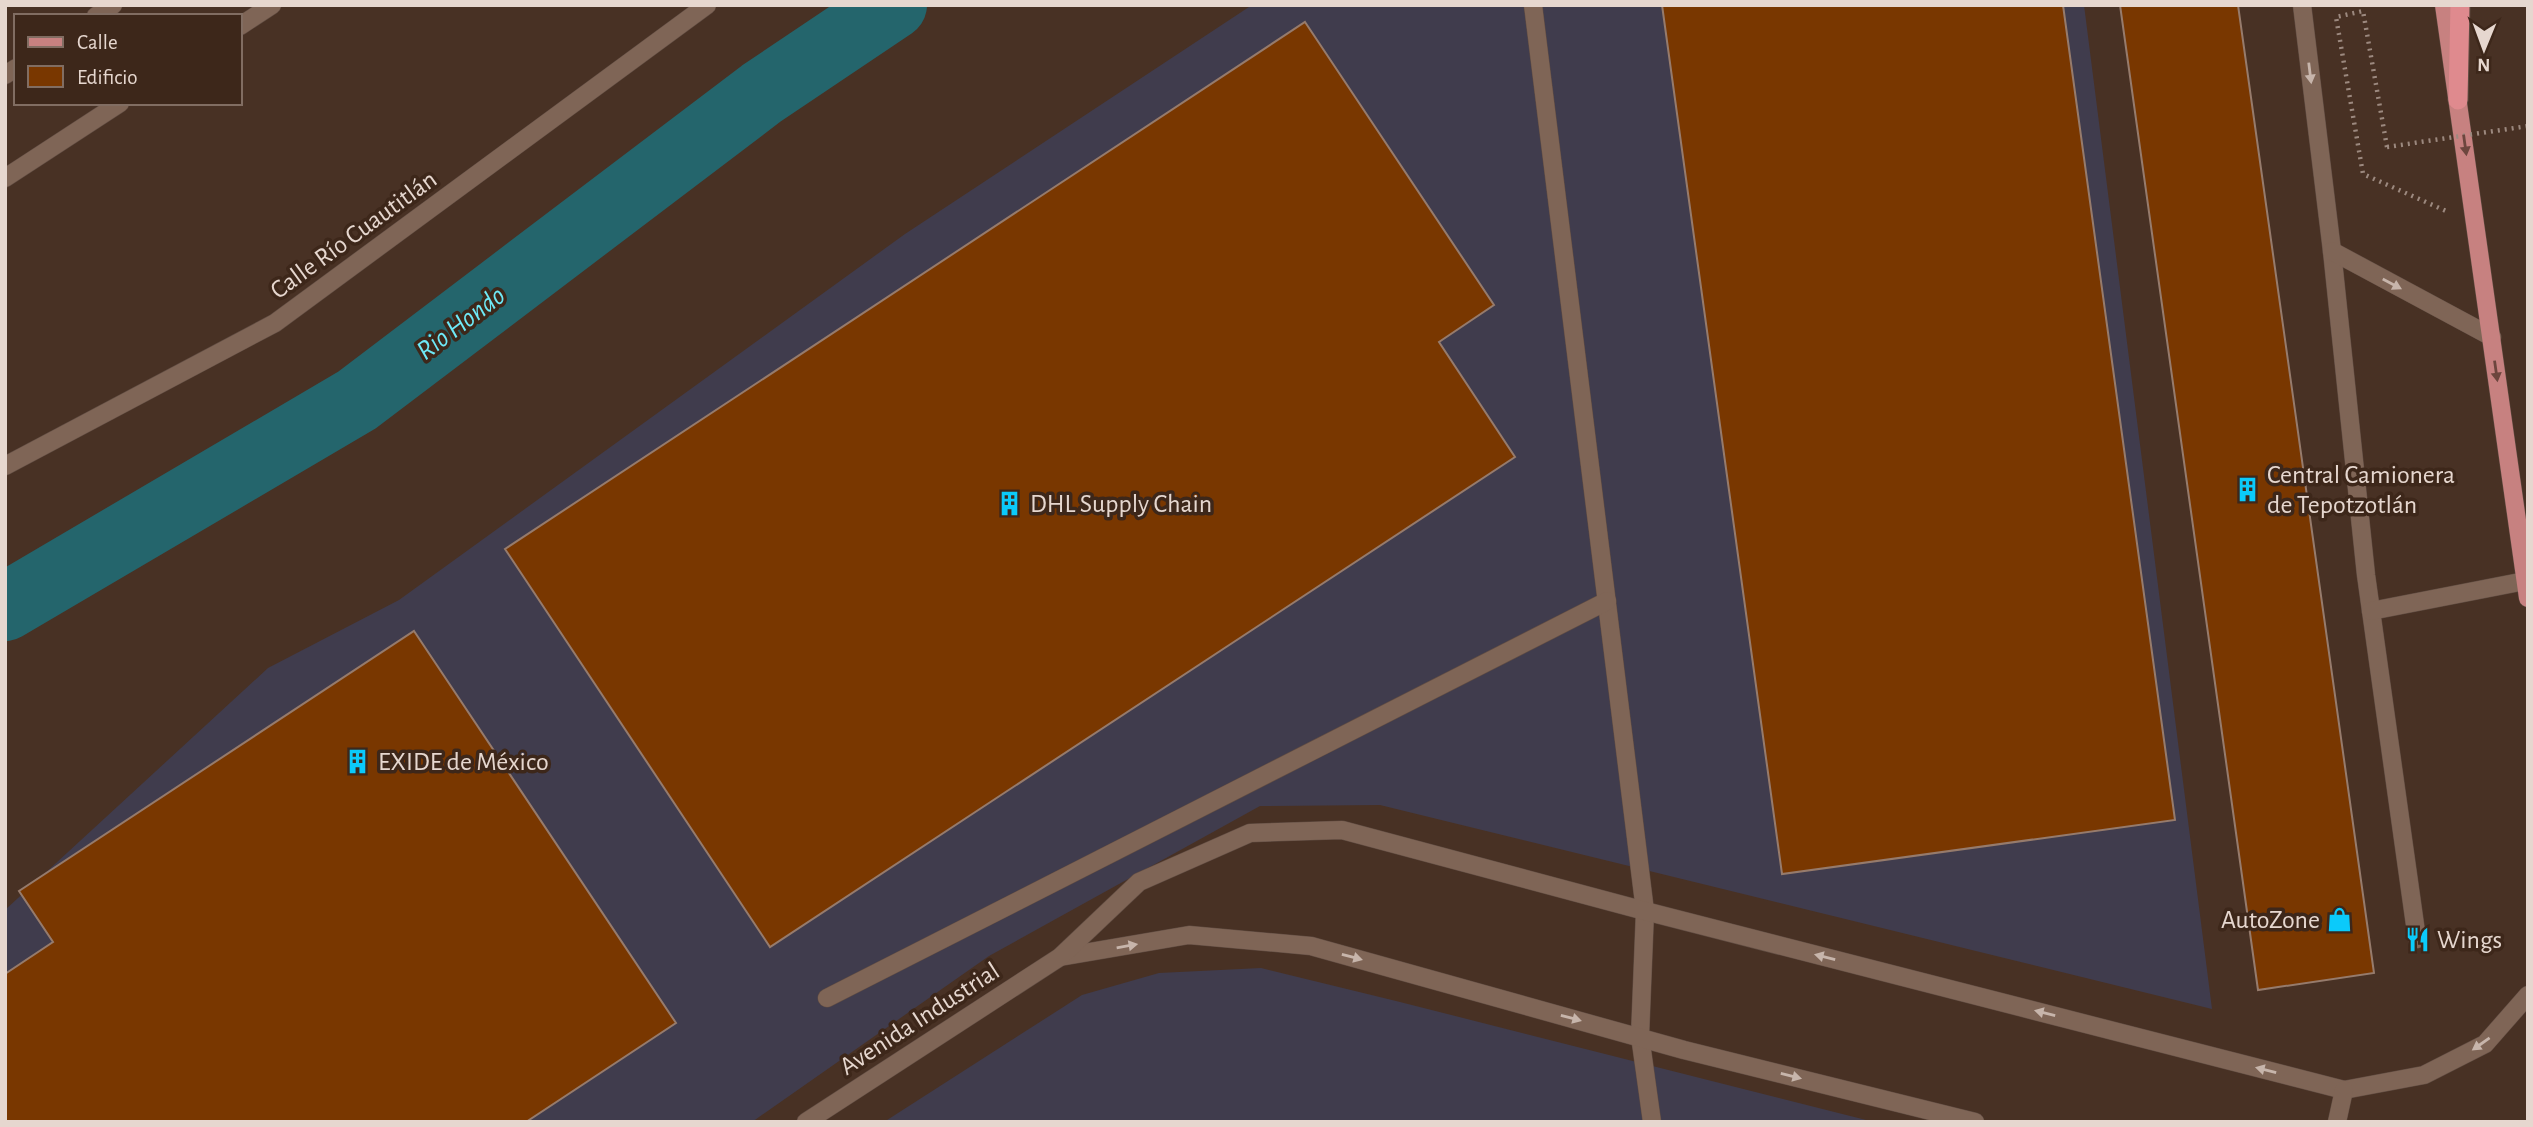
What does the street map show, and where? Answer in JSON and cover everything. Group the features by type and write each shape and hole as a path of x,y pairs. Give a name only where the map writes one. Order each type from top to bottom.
{"highway":[{"path":"2458,100 2460,5"}],"main road":[{"path":"2444,5 2527,590"}],"street":[{"path":"242,25 272,5"},
{"name":"Calle Río Cuautitlán","path":"5,466 275,323 707,5"},
{"path":"1533,5 1645,911 1640,1037 1652,1122"},
{"path":"2302,5 2371,611 2417,939"},
{"path":"5,178 117,105"},
{"path":"2332,251 2492,337"},
{"path":"2371,611 2527,590"},
{"path":"827,998 1607,601"},
{"path":"1060,957 1139,882 1250,833 1342,830 1645,911 2344,1090 2424,1075 2485,1044 2528,995"},
{"path":"1060,957 1189,935 1311,946 1684,1050 1975,1122"},
{"name":"Avenida Industrial","path":"806,1122 1060,957"},
{"path":"2337,1122 2344,1090"}],"path":[{"path":"2476,224 2363,174 2336,17 2363,11 2387,147 2528,126"}],"shaded area":[{"path":"1252,5 2084,5 2212,1009 1380,805 1260,806 989,956 752,1122 5,1122 5,910 268,668 399,600 905,234"},
{"path":"1261,968 1874,1122 884,1122 1082,995 1159,973"}],"building":[{"path":"1662,5 2063,5 2175,820 1782,874"},
{"name":"Central Camionera de Tepotzotlán","path":"2120,5 2238,5 2374,973 2258,990"},
{"name":"DHL Supply Chain","path":"1305,22 1494,305 1439,342 1515,457 770,947 505,549"},
{"name":"EXIDE de México","path":"414,631 676,1023 526,1122 5,1122 5,974 53,942 19,891"}],"waterway":[{"name":"Rio Hondo","path":"5,607 357,400 762,93 893,5"}],"place":[{"name":"Central Camionera de Tepotzotlán","path":"2247,489"},
{"name":"DHL Supply Chain","path":"1010,503"},
{"name":"EXIDE de México","path":"358,761"},
{"name":"AutoZone","path":"2340,919"},
{"name":"Wings","path":"2417,939"}]}
